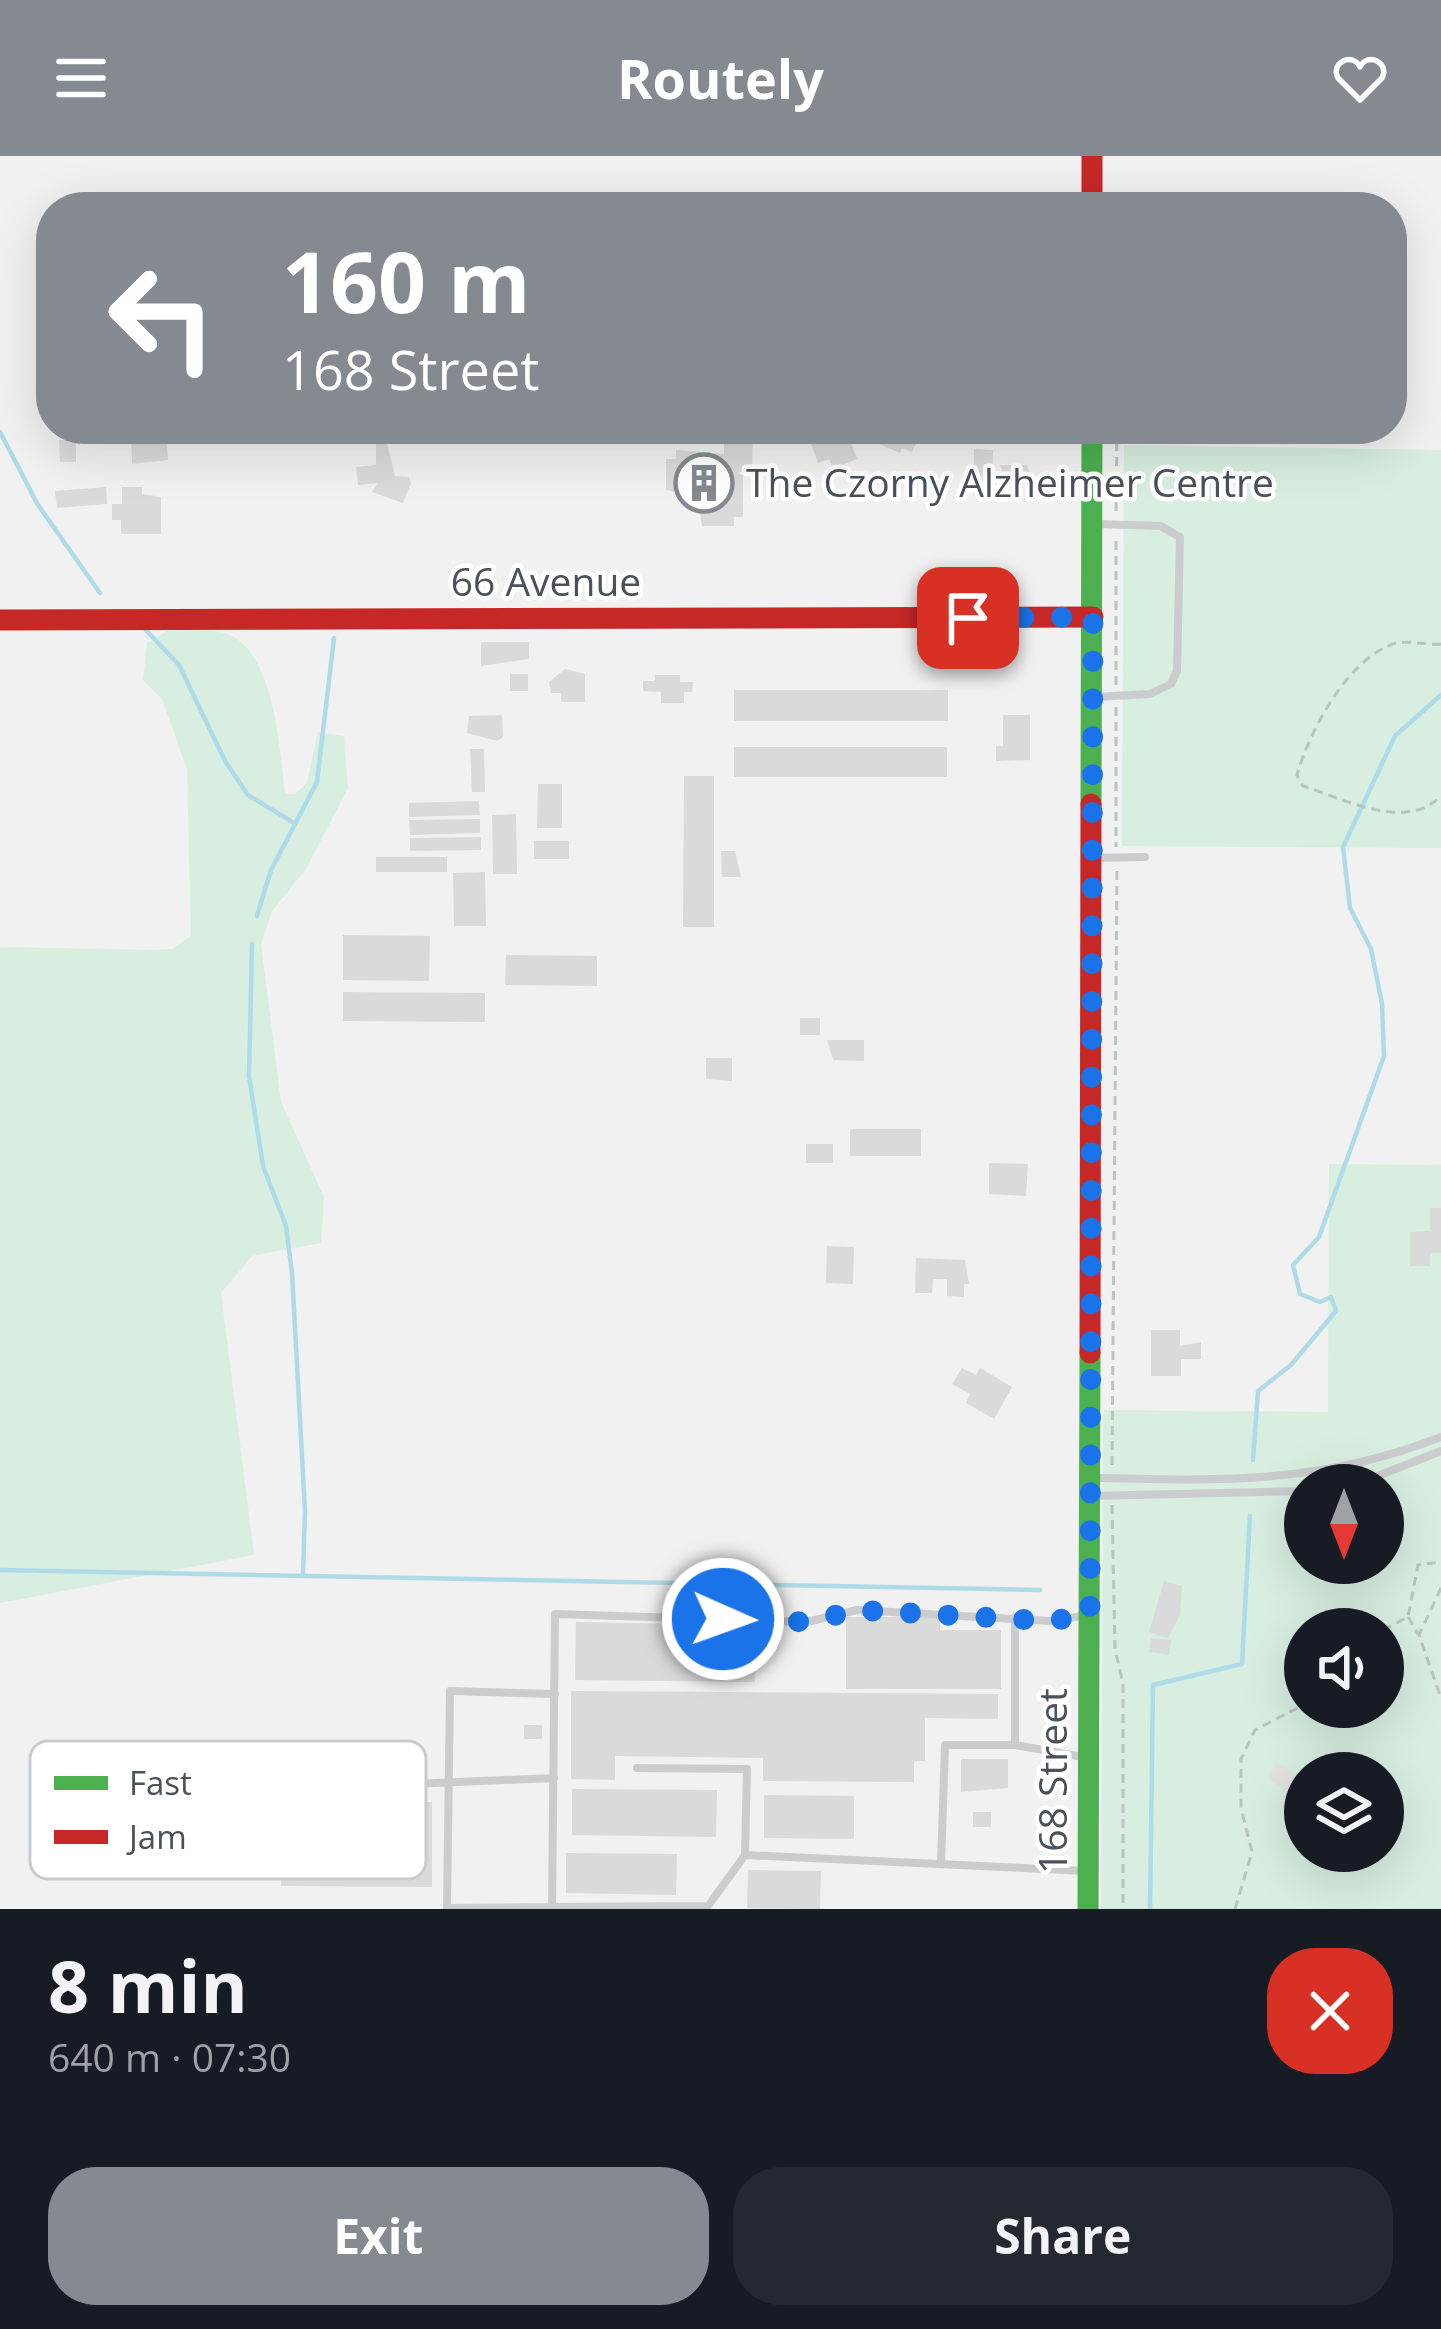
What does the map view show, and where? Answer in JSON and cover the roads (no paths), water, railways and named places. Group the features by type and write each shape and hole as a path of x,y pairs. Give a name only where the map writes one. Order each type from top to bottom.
{"main road":[{"path":"1092,156 1092,192"},
{"name":"168 Street","path":"1088,1909 1092,858 1104,697 1093,617 1092,444"},
{"name":"66 Avenue","path":"0,620 1093,617"}],"lane":[{"path":"1092,524 1161,526 1180,537 1177,670 1171,684 1150,694 1104,697"},
{"path":"1092,858 1144,857"},
{"path":"1091,1487 1341,1471 1441,1437"},
{"path":"1404,1466 1441,1451"},
{"path":"1091,1487 1284,1491"},
{"path":"552,1907 555,1614 807,1622 857,1610 1050,1621 1090,1615"},
{"path":"1015,1617 1015,1745"},
{"path":"555,1694 450,1691 447,1908 708,1906 745,1856 747,1769 637,1768"},
{"path":"941,1864 945,1745 1015,1745 1089,1758"},
{"path":"426,1787 449,1779 554,1778"},
{"path":"745,1856 1088,1871"}],"waterway":[{"path":"0,432 38,505 100,593"},
{"path":"144,628 179,665 225,761 248,795 294,823"},
{"path":"257,916 271,870 317,782 334,638"},
{"path":"1253,1460 1258,1391 1291,1365 1336,1311 1331,1297 1320,1302 1300,1294 1293,1265 1319,1237 1384,1056 1382,1004 1371,949 1350,908 1343,847 1395,736 1441,695"},
{"path":"252,944 249,1076 263,1166 286,1226 292,1273 305,1511 303,1574"},
{"path":"1150,1909 1153,1685 1242,1664 1250,1516"},
{"path":"0,1570 1040,1590"}],"place":[{"name":"The Czorny Alzheimer Centre","path":"704,483"}]}
